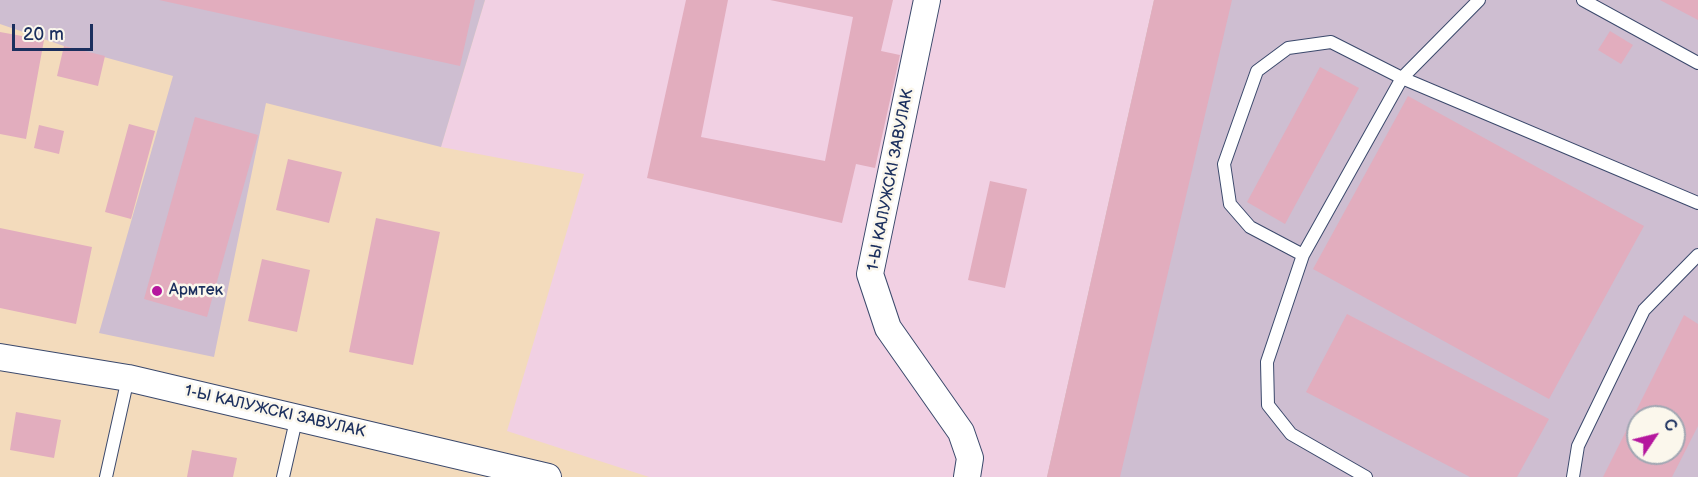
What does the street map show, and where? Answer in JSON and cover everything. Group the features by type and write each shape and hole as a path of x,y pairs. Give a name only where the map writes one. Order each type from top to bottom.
{"street":[{"name":"1-Ы КАЛУЖСКІ ЗАВУЛАК","path":"927,0 870,274 888,328 962,432 970,458 967,477"},
{"name":"1-Ы КАЛУЖСКІ ЗАВУЛАК","path":"0,357 128,378 548,477"}],"lane":[{"path":"1366,477 1291,434 1268,405 1267,362 1303,255 1402,78 1479,0"},
{"path":"1582,0 1698,63"},
{"path":"1303,255 1250,228 1230,204 1224,164 1257,71 1288,48 1331,42 1402,78 1698,203"},
{"path":"1574,477 1578,446 1644,310 1698,255"},
{"path":"106,477 128,378"},
{"path":"283,477 297,416"}],"shaded area":[{"path":"0,0 485,0 441,147 266,103 214,357 99,333 173,76 64,46 0,24"},
{"path":"485,0 1154,0 1047,477 649,477 507,431 584,174 441,147"},
{"path":"1154,0 1698,0 1698,477 1047,477"}],"building":[{"path":"159,0 475,0 460,66"},
{"path":"686,0 728,0 701,137 825,161 853,17 770,0 893,0 881,51 900,55 875,168 856,164 842,223 647,178"},
{"path":"1154,0 1232,0 1120,477 1047,477"},
{"path":"1660,0 1698,0 1698,20"},
{"path":"1610,31 1633,45 1621,64 1598,50"},
{"path":"0,32 44,40 26,139 0,134"},
{"path":"64,46 105,56 98,86 57,76"},
{"path":"1320,67 1359,88 1285,224 1247,202"},
{"path":"1408,96 1644,226 1549,399 1313,269"},
{"path":"195,117 258,135 207,317 144,299"},
{"path":"129,124 155,131 131,219 105,212"},
{"path":"39,125 64,131 59,154 34,148"},
{"path":"288,159 342,172 329,223 276,210"},
{"path":"990,181 1027,189 1005,288 968,280"},
{"path":"376,218 440,232 413,365 349,352"},
{"path":"0,228 92,247 76,324 0,308"},
{"path":"262,259 310,270 297,332 248,321"},
{"path":"1347,314 1549,419 1517,477 1470,477 1306,392"},
{"path":"1684,315 1698,324 1698,426 1686,450 1686,405 1639,405"},
{"path":"16,412 61,420 54,458 10,450"},
{"path":"1626,431 1626,465 1678,465 1672,477 1603,477"},
{"path":"192,450 237,458 233,477 187,477"}],"place":[{"name":"Армтек","path":"157,291"}]}
